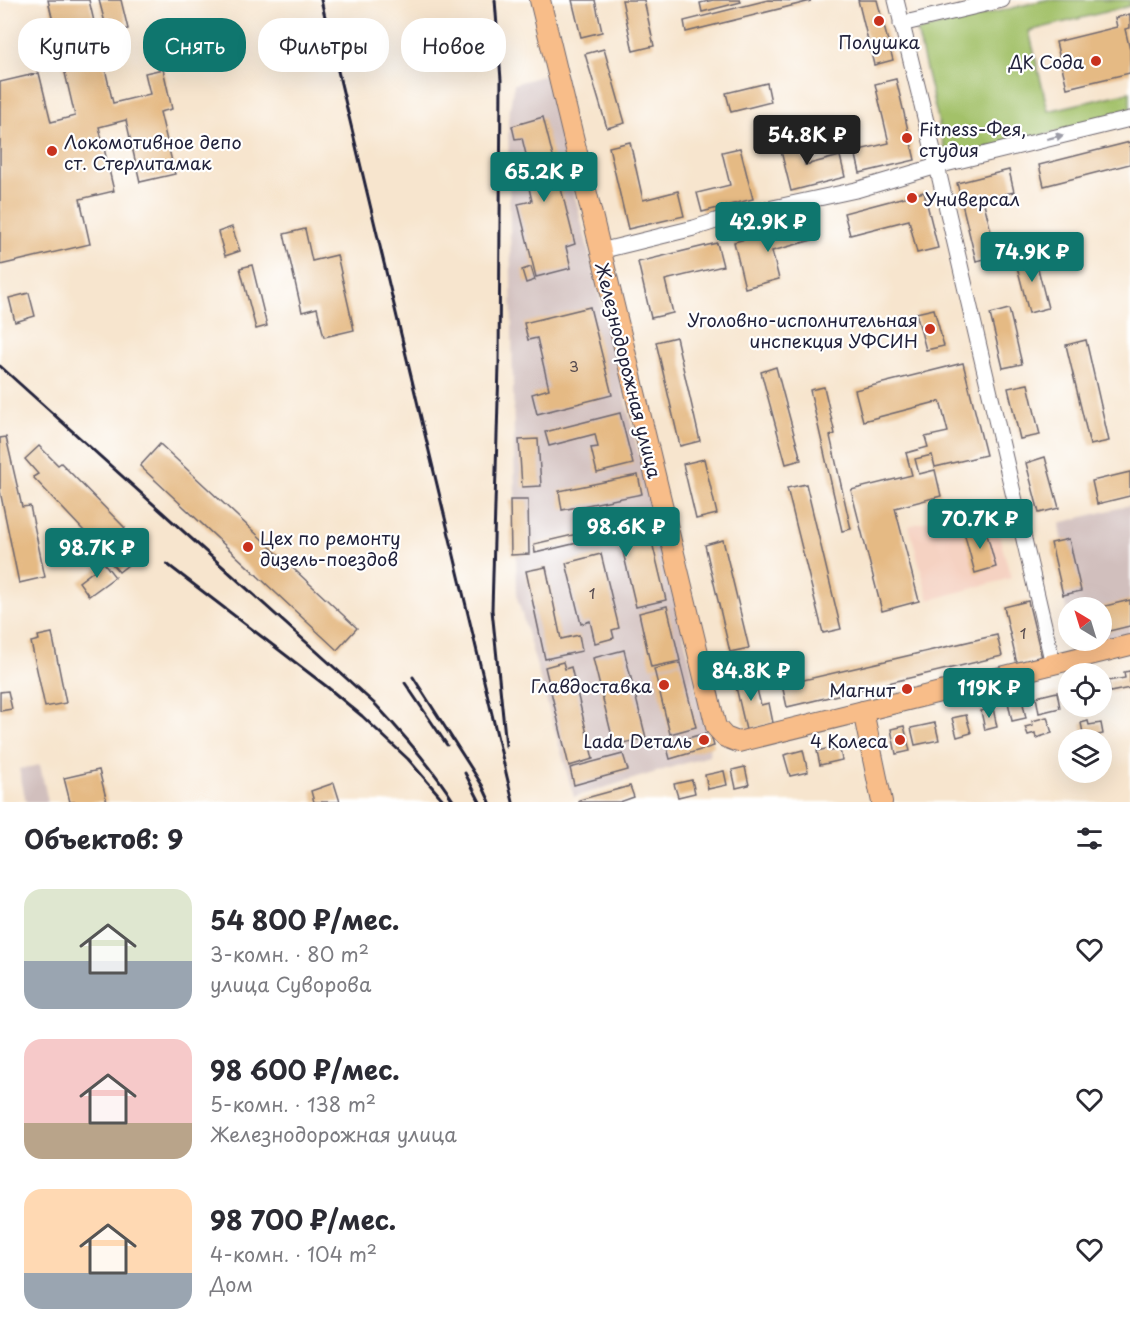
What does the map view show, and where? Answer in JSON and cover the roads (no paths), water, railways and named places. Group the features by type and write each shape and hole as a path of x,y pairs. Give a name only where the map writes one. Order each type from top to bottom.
{"main road":[{"name":"Железнодорожная улица","path":"540,0 716,727 725,737 738,742 863,711"},
{"path":"882,802 863,711 1130,645"}],"street":[{"path":"896,0 1053,664"},
{"path":"902,24 1002,0"},
{"path":"600,251 722,219 856,190 937,166 1130,119"}],"railway":[{"path":"321,0 513,802"},
{"path":"495,0 501,80 499,365 492,610 506,746"},
{"path":"0,366 376,705 417,752 454,802"},
{"path":"167,564 362,716 408,759 444,801"},
{"path":"413,677 482,785 490,802"},
{"path":"405,683 447,745"},
{"path":"465,773 480,802"}],"place":[{"name":"Полушка","path":"879,21"},
{"name":"ДК Сода","path":"1096,61"},
{"name":"Fitness-Фея, студия","path":"907,138"},
{"name":"Локомотивное депо ст. Стерлитамак","path":"52,151"},
{"name":"Универсал","path":"912,198"},
{"name":"Уголовно-исполнительная инспекция УФСИН","path":"930,329"},
{"name":"Цех по ремонту дизель-поездов","path":"248,547"},
{"name":"Главдоставка","path":"664,685"},
{"name":"Магнит","path":"907,689"},
{"name":"Lada Dеталь","path":"704,740"},
{"name":"4 Колеса","path":"900,740"}]}
